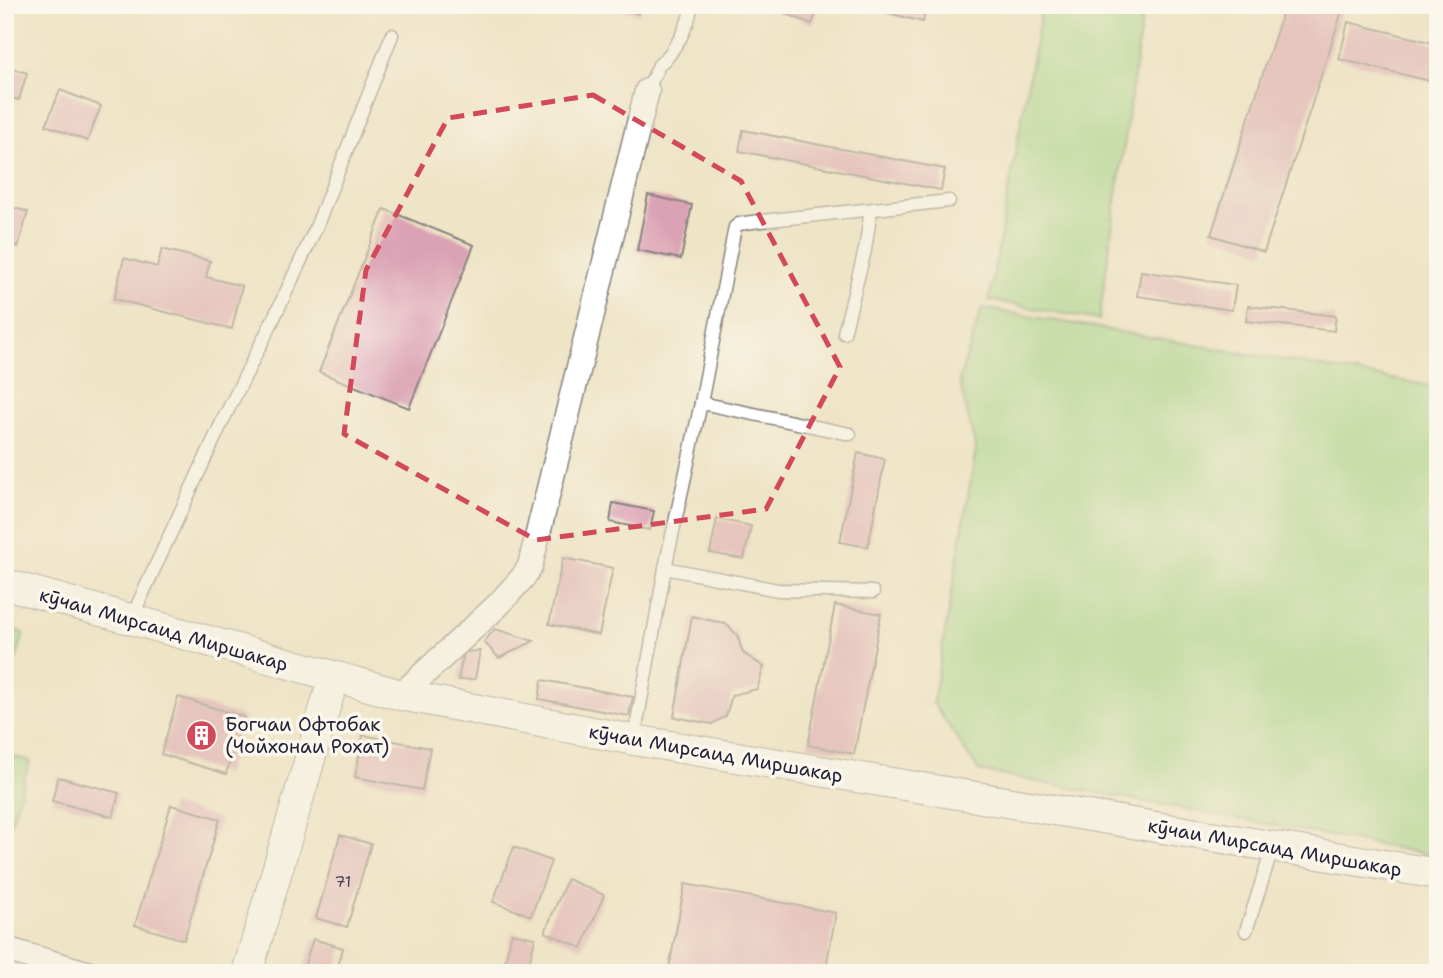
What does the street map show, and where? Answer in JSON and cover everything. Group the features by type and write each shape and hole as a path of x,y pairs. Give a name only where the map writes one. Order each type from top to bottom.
{"street":[{"path":"401,695 498,605 530,566 647,91"},
{"name":"кӯчаи Мирсаид Миршакар","path":"5,584 401,695 634,740 1438,874"},
{"path":"247,973 334,677"},
{"path":"5,949 86,973"}],"lane":[{"path":"647,91 659,65 681,37 692,5"},
{"path":"131,620 223,420 315,230 392,35"},
{"path":"634,740 665,568 735,227 752,222 949,201"},
{"path":"844,334 865,250 871,210"},
{"path":"701,403 850,434"},
{"path":"665,568 778,590 873,592"},
{"path":"1246,931 1273,847"}],"highlighted area":[{"path":"593,95 741,181 840,367 766,509 536,540 344,434 366,270 448,118"}],"green space":[{"path":"1042,5 1144,5 1099,320 989,300"},
{"path":"982,308 1438,387 1438,856 979,771 933,703 976,449 959,380"},
{"path":"5,627 24,633 5,695"},
{"path":"5,754 30,761 5,842"}],"building":[{"path":"605,5 641,5 639,14"},
{"path":"764,5 819,5 812,24"},
{"path":"882,5 927,5 923,22 880,11"},
{"path":"1285,5 1344,5 1264,252 1211,235"},
{"path":"1348,22 1438,44 1438,83 1339,59"},
{"path":"5,66 27,73 19,100 5,96"},
{"path":"60,90 101,106 87,141 46,125"},
{"path":"743,130 945,169 941,190 739,151"},
{"path":"648,195 692,205 681,259 637,250"},
{"path":"5,205 28,212 18,247 5,243"},
{"path":"384,209 474,245 409,408 319,372"},
{"path":"162,249 210,261 206,277 242,286 232,329 114,299 124,258 157,267"},
{"path":"1141,271 1236,285 1232,310 1137,296"},
{"path":"1248,306 1336,316 1334,331 1246,321"},
{"path":"858,453 885,459 868,547 840,542"},
{"path":"613,503 654,511 650,530 610,522"},
{"path":"717,519 751,526 744,559 710,553"},
{"path":"563,558 613,568 599,635 549,624"},
{"path":"835,605 881,614 854,754 808,745"},
{"path":"692,616 726,624 737,635 743,653 764,667 757,689 732,695 726,716 712,724 674,717"},
{"path":"495,629 534,641 499,658 484,642"},
{"path":"480,651 475,679 458,680 464,652"},
{"path":"542,680 633,697 629,716 539,699"},
{"name":"Богчаи Офтобак (Чойхонаи Рохат)","path":"178,697 244,717 226,774 161,754"},
{"path":"363,735 430,748 422,790 355,777"},
{"path":"58,777 119,793 113,817 52,801"},
{"path":"171,805 220,819 184,940 135,925"},
{"path":"340,835 371,844 347,927 316,918"},
{"path":"514,847 551,861 531,916 493,902"},
{"path":"567,879 604,895 582,948 545,932"},
{"path":"685,884 836,913 825,973 668,973"},
{"path":"512,933 535,938 528,969 539,973 502,973"},
{"path":"313,939 343,948 336,973 302,973"}],"place":[{"name":"Богчаи Офтобак (Чойхонаи Рохат)","path":"202,735"}]}
